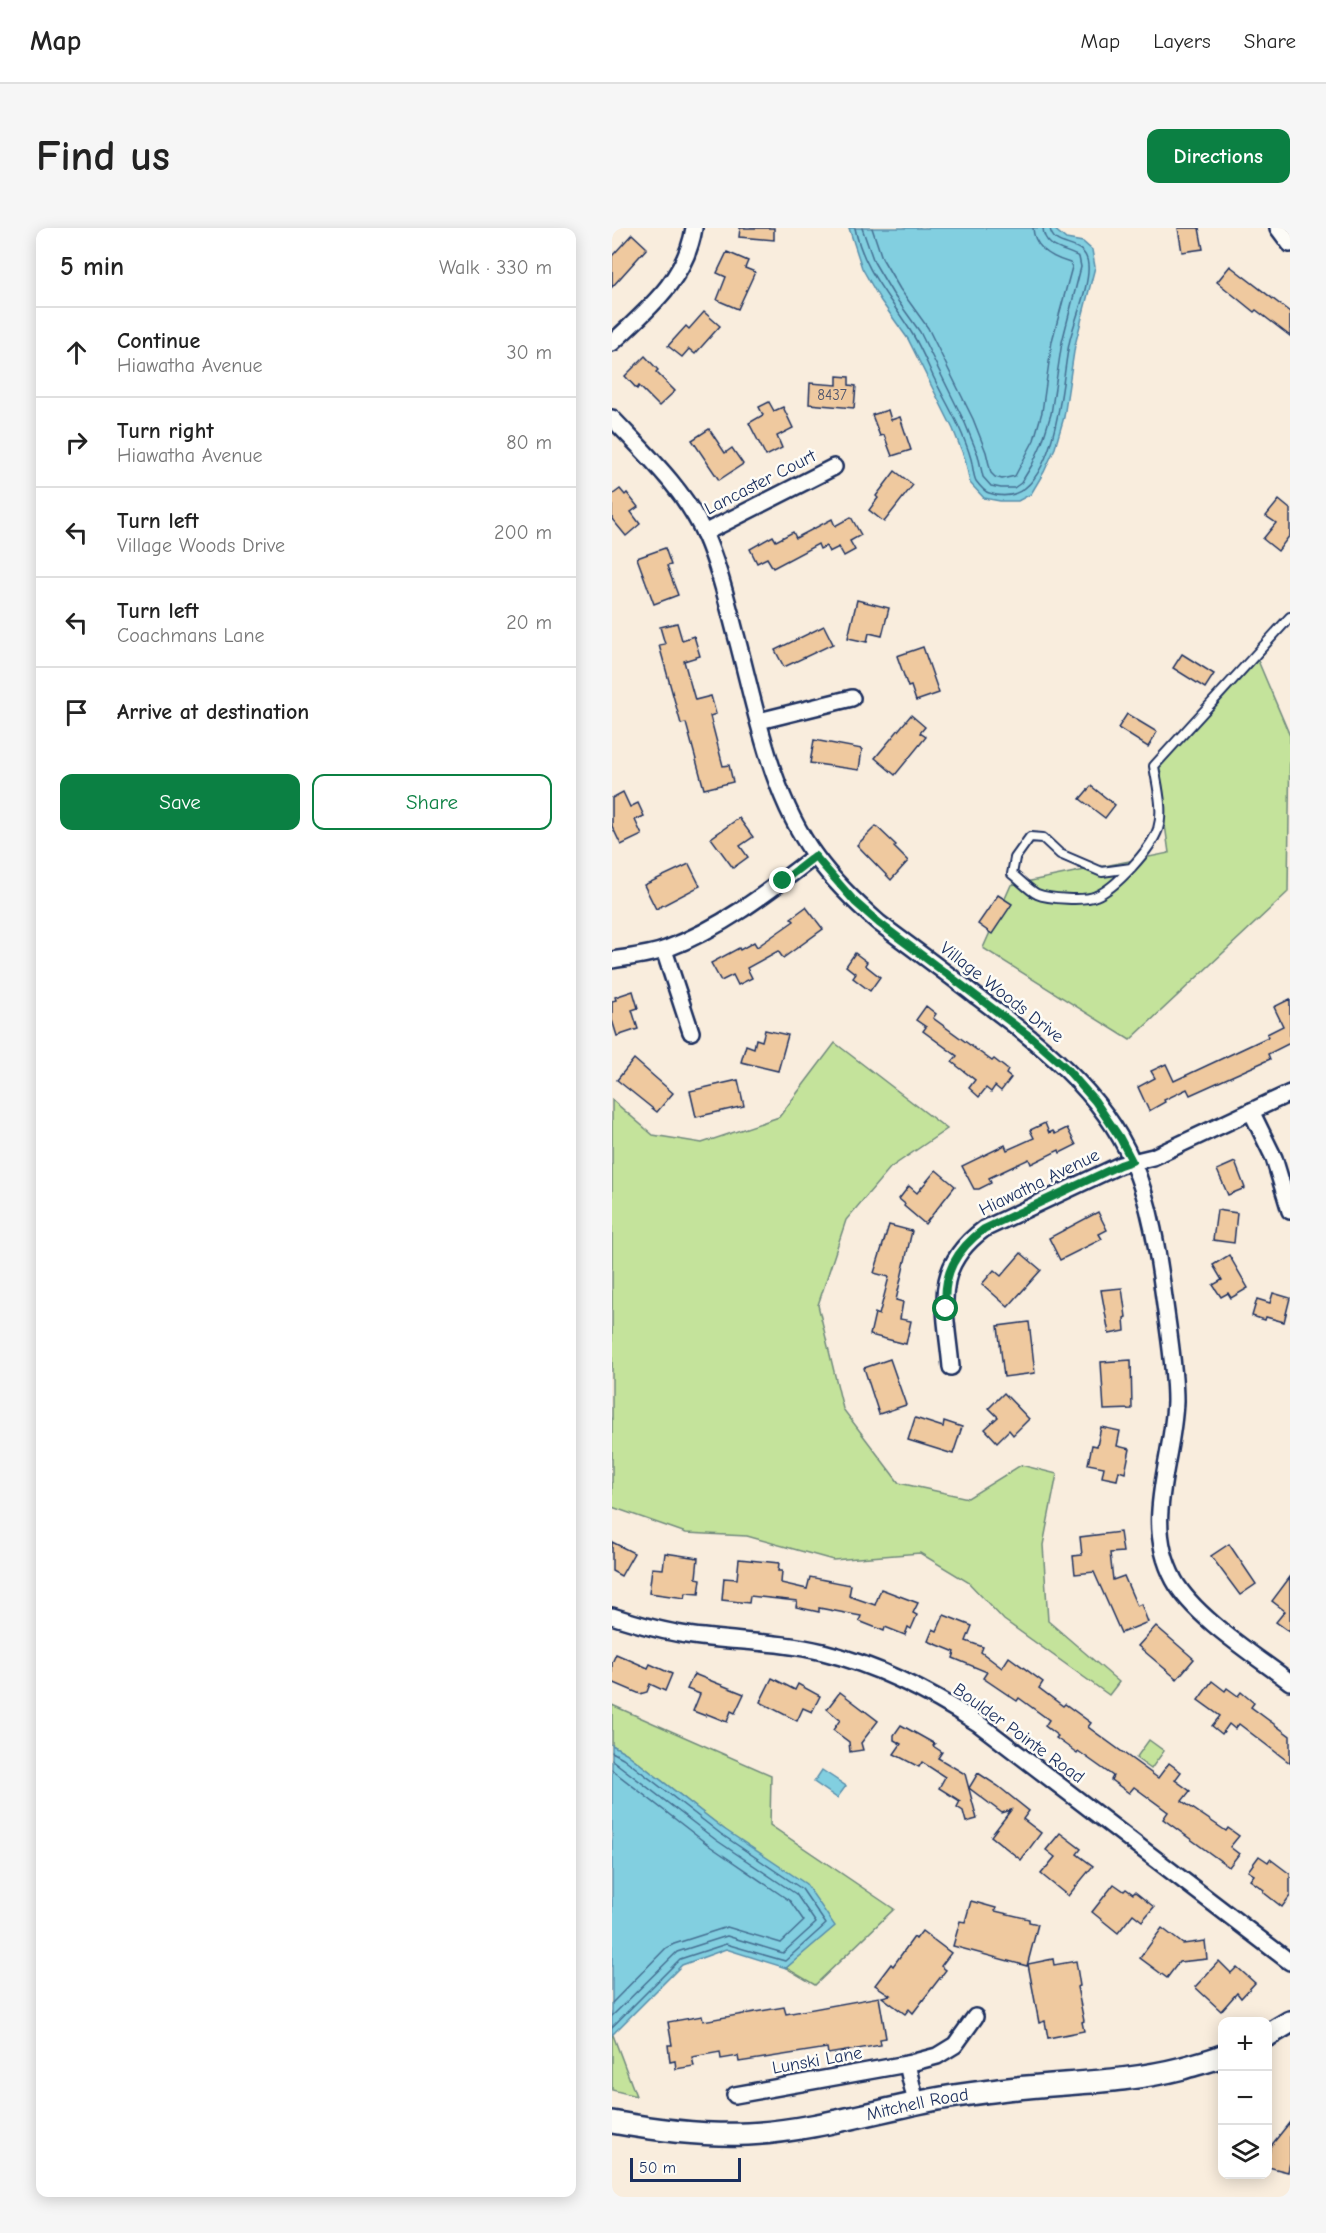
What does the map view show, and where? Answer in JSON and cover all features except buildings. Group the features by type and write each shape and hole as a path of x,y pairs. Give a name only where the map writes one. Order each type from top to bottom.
{"main road":[{"path":"1272,2033 1290,2022"},
{"name":"Mitchell Road","path":"612,2122 664,2131 747,2134 792,2130 854,2119 916,2103 1016,2088 1119,2081 1159,2074 1218,2057"}],"street":[{"path":"612,343 658,301 672,284 685,262 694,228"},
{"path":"1278,228 1290,244"},
{"name":"Village Woods Drive","path":"612,418 672,483 704,533 721,580 773,769 786,802 815,856 855,902 879,923 1032,1038 1065,1067 1095,1101 1120,1138 1132,1161 1147,1206 1157,1247 1174,1374 1175,1403 1160,1501 1159,1528 1164,1556 1175,1581 1191,1604 1290,1682"},
{"name":"Lancaster Court","path":"704,533 834,467"},
{"path":"759,721 852,698"},
{"path":"612,960 664,950 728,919 815,856"},
{"path":"664,950 691,1032"},
{"name":"Hiawatha Avenue","path":"951,1367 944,1293 948,1272 957,1254 969,1241 984,1229 1120,1165 1153,1157 1290,1093"},
{"path":"1251,1111 1274,1158 1290,1210"},
{"name":"Boulder Pointe Road","path":"612,1616 649,1628 688,1636 821,1652 863,1664 904,1680 943,1700 979,1724 1290,1962"},
{"name":"Lunski Lane","path":"735,2095 907,2064 937,2056 955,2045 975,2017"},
{"path":"907,2064 916,2103"}],"lane":[{"path":"1131,868 1102,872 1060,854 1044,838 1030,837 1016,858 1012,874 1037,894 1066,898 1096,896 1131,868 1146,850 1158,830 1160,817 1154,766 1290,617"}],"green space":[{"path":"1256,656 1290,736 1288,892 1130,1040 983,948 1011,885 1169,853 1157,768"},
{"path":"835,1043 947,1129 890,1168 846,1220 818,1305 843,1409 899,1483 968,1498 1021,1465 1057,1474 1043,1545 1048,1621 1119,1682 1109,1695 1004,1620 968,1582 920,1553 833,1560 747,1536 686,1533 612,1507 612,1100 653,1135 702,1143 779,1117"},
{"path":"612,1705 771,1775 770,1825 894,1909 815,1985 786,1968 834,1926 724,1829 626,1753 612,1745"},
{"path":"1149,1740 1164,1751 1151,1769 1136,1758"},
{"path":"613,2035 636,2096 612,2090"}],"water":[{"path":"849,228 1053,228 1066,239 1083,242 1092,250 1095,267 1075,345 1064,417 1055,448 1031,494 1018,501 1000,501 984,498 970,483 965,459 953,429 908,339 881,301 862,268"},
{"path":"612,1745 626,1753 724,1829 806,1884 835,1926 786,1968 726,1949 682,1965 612,2035"},
{"path":"822,1770 846,1786 837,1798 814,1782"}],"route":[{"path":"783,881 815,856 855,902 879,923 1032,1038 1065,1067 1095,1101 1120,1138 1132,1161 984,1229 957,1254 948,1272 944,1293 946,1309"}]}
